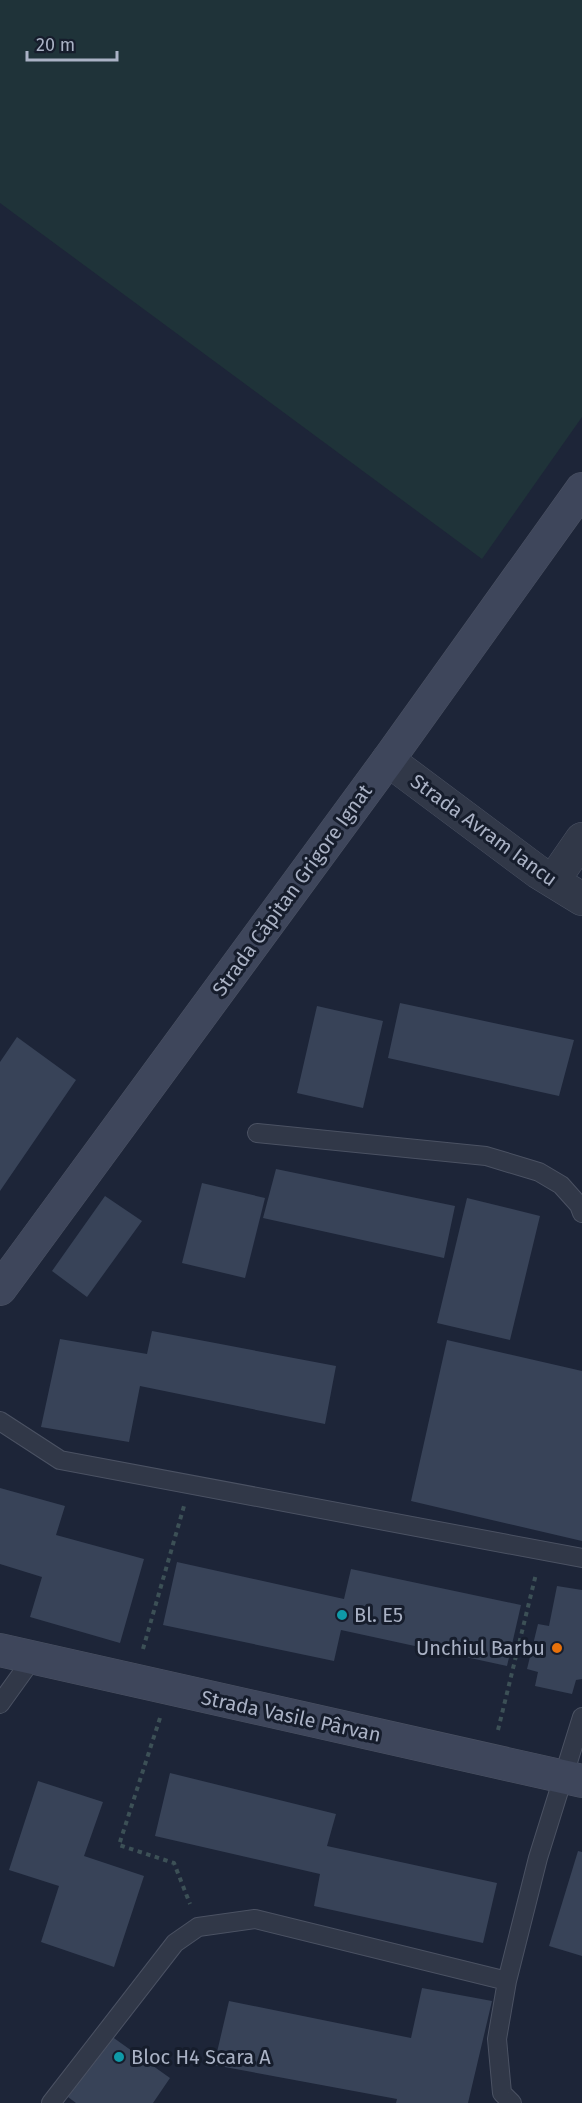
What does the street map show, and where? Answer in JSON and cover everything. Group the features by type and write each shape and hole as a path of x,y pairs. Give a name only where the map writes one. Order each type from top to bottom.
{"street":[{"name":"Strada Căpitan Grigore Ignat","path":"0,1289 388,760 582,489"},
{"name":"Strada Avram Iancu","path":"388,760 553,881 582,899"},
{"path":"553,881 582,839"},
{"name":"Strada Vasile Pârvan","path":"0,1650 134,1682 572,1778"}],"lane":[{"path":"257,1133 486,1156 540,1172 561,1185 579,1204 582,1212"},
{"path":"0,1421 60,1460 190,1486 582,1557"},
{"path":"0,1704 33,1658"},
{"path":"504,2100 497,2038 507,1981 537,1858 572,1778 582,1717"},
{"path":"51,2103 175,1943 198,1927 255,1919 507,1981"}],"path":[{"path":"134,1682 190,1486"},
{"path":"491,1760 542,1550"},
{"path":"169,1689 119,1845 174,1863 198,1927"}],"shaded area":[{"path":"0,0 582,0 582,417 482,559 0,203"}],"building":[{"path":"400,1003 574,1040 559,1096 388,1058"},
{"path":"317,1006 383,1021 363,1108 297,1093"},
{"path":"17,1037 76,1080 0,1191 0,1062"},
{"path":"276,1169 455,1206 444,1258 263,1218"},
{"path":"202,1183 265,1198 245,1278 182,1263"},
{"path":"105,1196 142,1221 87,1297 52,1271"},
{"path":"467,1198 540,1216 510,1340 437,1323"},
{"path":"152,1331 336,1366 325,1424 140,1386 129,1442 41,1427 60,1339 147,1354"},
{"path":"447,1340 582,1371 582,1541 411,1501"},
{"path":"0,1488 65,1506 56,1535 144,1559 120,1643 30,1617 42,1577 0,1564"},
{"name":"Bl. E5","path":"177,1562 344,1599 351,1569 521,1605 507,1666 341,1630 334,1661 163,1625"},
{"name":"Unchiul Barbu","path":"557,1586 582,1590 582,1679 576,1680 572,1694 535,1686 538,1672 527,1669 538,1624 549,1626"},
{"path":"170,1773 336,1814 327,1846 497,1883 483,1943 314,1906 320,1874 155,1836"},
{"path":"38,1781 103,1802 84,1856 144,1876 114,1967 41,1942 59,1886 9,1870"},
{"path":"578,1851 582,1852 582,1956 549,1946"},
{"path":"422,1988 492,2001 468,2103 396,2103 397,2099 214,2065 229,2001 411,2038"},
{"name":"Bloc H4 Scara A","path":"111,2036 170,2078 153,2103 76,2103 68,2097"}],"place":[{"name":"Bl. E5","path":"342,1615"},
{"name":"Unchiul Barbu","path":"557,1648"},
{"name":"Bloc H4 Scara A","path":"119,2057"}]}
